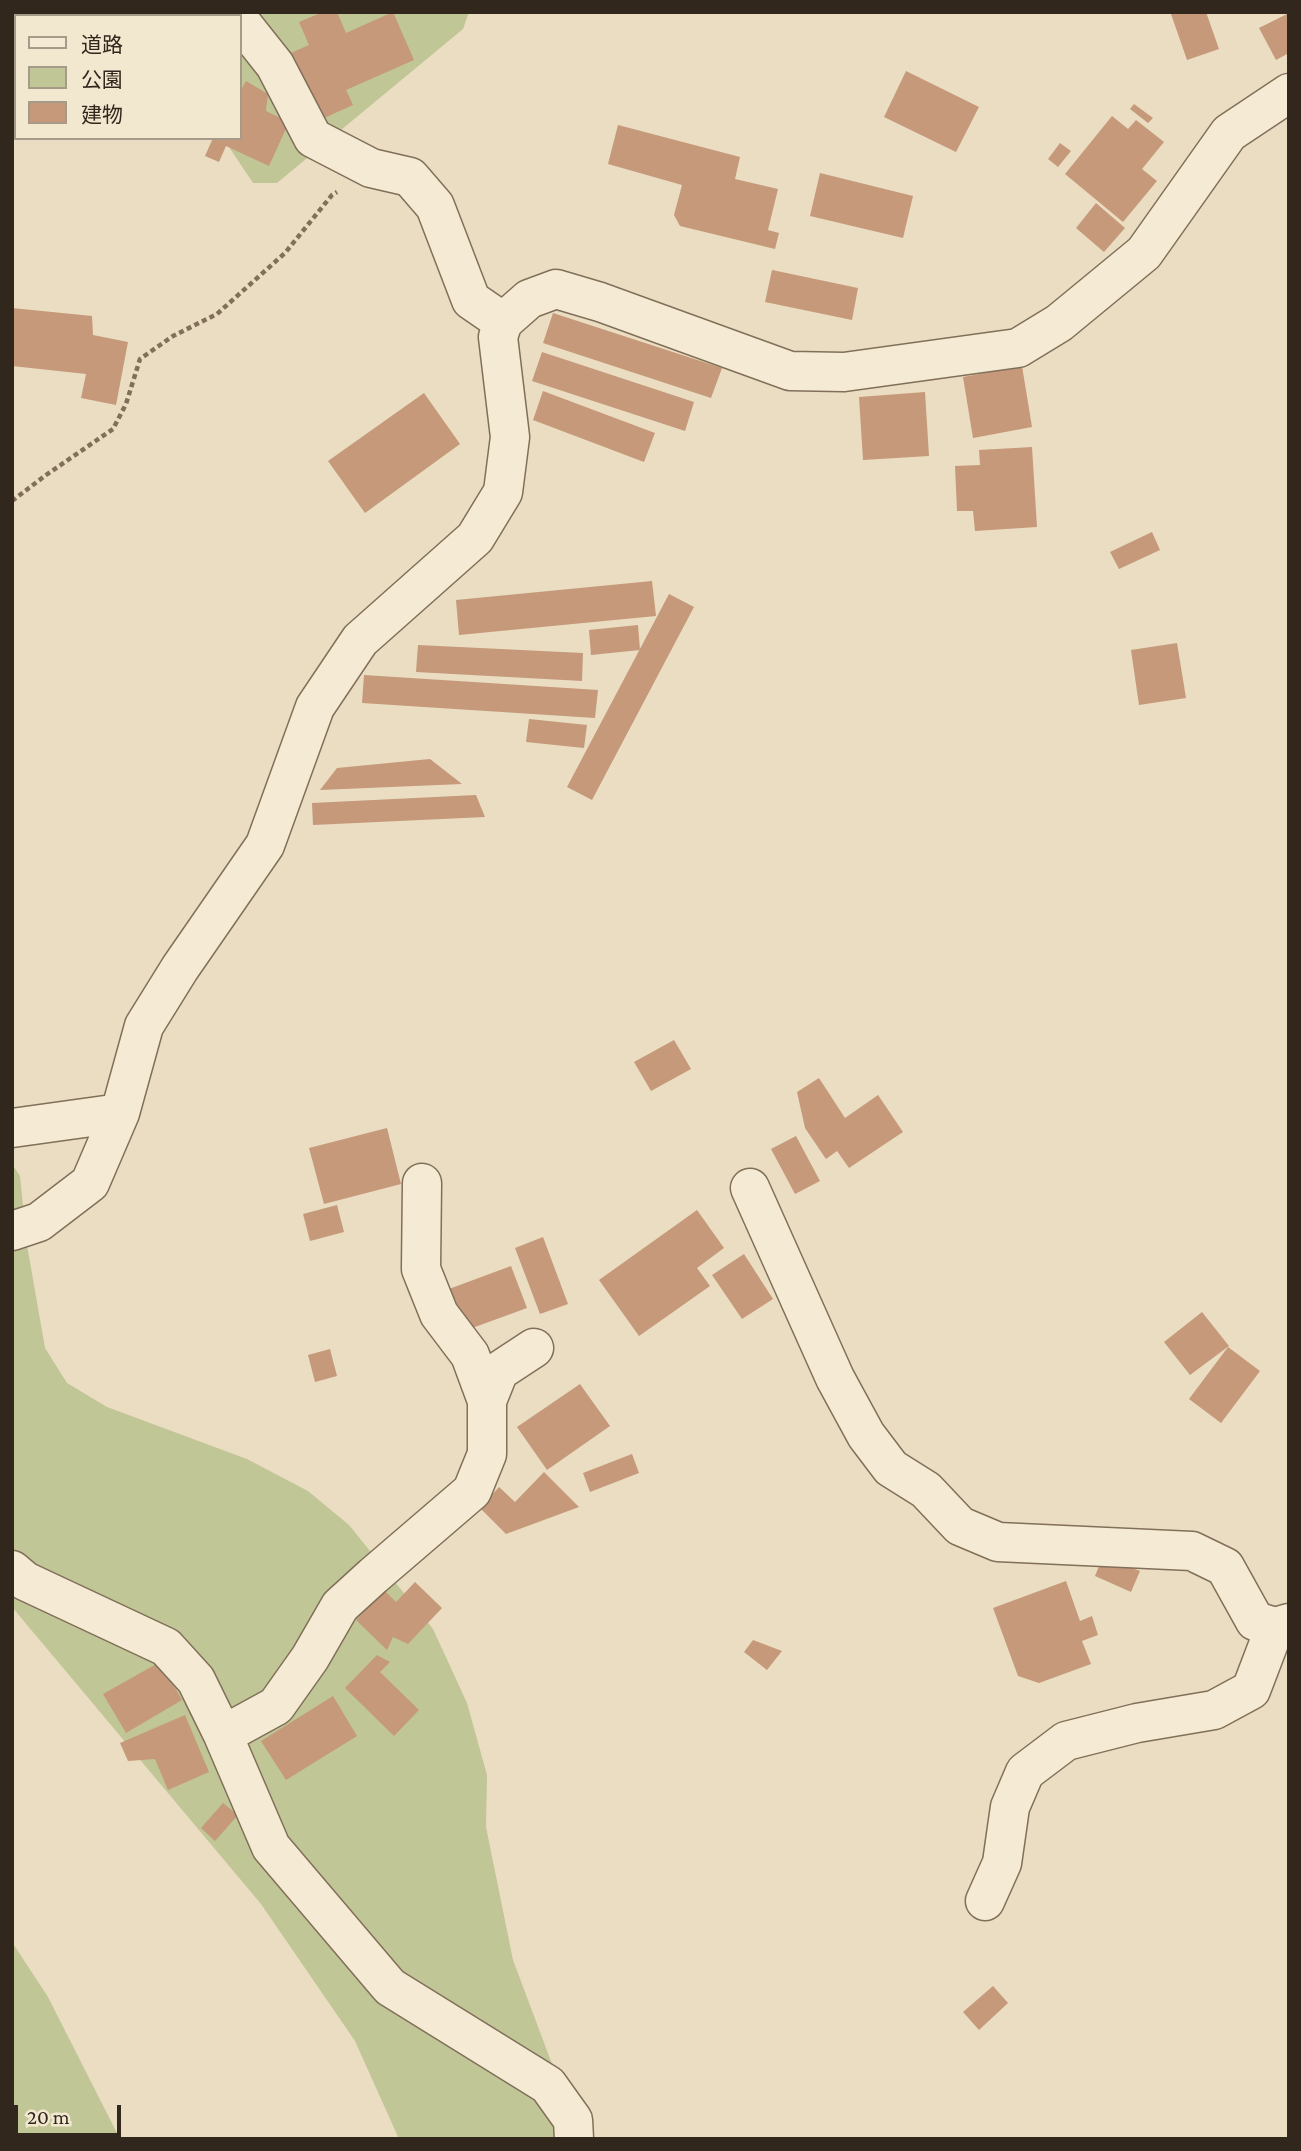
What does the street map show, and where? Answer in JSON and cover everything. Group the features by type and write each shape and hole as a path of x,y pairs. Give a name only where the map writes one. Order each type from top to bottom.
{"street":[{"path":"242,24 275,65 313,138 371,168 410,177 435,206 471,300 503,322"},
{"path":"12,1231 39,1222 90,1183 120,1114 144,1026 180,968 265,845 315,706 360,640 475,538 503,492 510,437 498,337 503,322 529,299 556,289 600,302 790,372 844,372 1018,348 1059,323 1144,253 1230,133 1289,93"},
{"path":"12,1128 120,1114"},
{"path":"223,1735 276,1706 310,1658 340,1606 472,1491 487,1454 487,1401 470,1355 439,1314 421,1269 422,1183"},
{"path":"750,1188 835,1378 866,1435 891,1468 926,1490 960,1526 998,1542 1192,1551 1225,1567 1255,1621 1282,1625 1251,1690 1214,1710 1137,1723 1066,1741 1025,1772 1010,1807 1002,1863 985,1901"},
{"path":"487,1401 499,1371 534,1348"},
{"path":"12,1570 25,1581 166,1647 196,1680 271,1847 390,1987 548,2085 573,2120 574,2139"}],"path":[{"path":"12,501 113,429 126,404 140,359 173,336 217,314 285,253 332,195 371,168"}],"green space":[{"path":"469,12 463,29 277,183 253,183 224,140 242,140 242,14 174,14"},
{"path":"12,1164 20,1176 27,1245 45,1348 67,1383 107,1407 247,1459 308,1491 349,1525 433,1629 467,1703 487,1775 486,1827 513,1960 573,2120 583,2139 399,2139 355,2041 261,1904 12,1607"},
{"path":"12,1942 48,1997 120,2139 12,2139"}],"building":[{"path":"323,12 337,12 346,33 393,12 414,60 346,90 353,105 313,123 284,56 309,45 299,22"},
{"path":"1206,12 1219,49 1187,60 1171,14"},
{"path":"1289,13 1289,53 1276,60 1259,28"},
{"path":"906,71 979,107 956,152 884,117"},
{"path":"246,81 268,94 266,111 289,122 269,166 226,146 219,162 205,156 212,140 242,140 242,88"},
{"path":"1134,104 1153,118 1148,123 1130,109"},
{"path":"1112,116 1128,129 1136,120 1164,142 1142,169 1157,181 1123,222 1065,174"},
{"path":"618,125 740,157 735,179 778,189 768,230 779,233 775,249 680,226 674,215 682,185 608,164"},
{"path":"1060,143 1071,151 1058,167 1048,159"},
{"path":"820,173 913,196 903,238 810,216"},
{"path":"1096,203 1125,228 1104,252 1076,228"},
{"path":"772,270 858,288 852,320 765,302"},
{"path":"12,308 92,316 93,335 128,342 116,405 81,398 86,374 12,366"},
{"path":"553,313 722,368 711,398 543,343"},
{"path":"542,352 694,402 685,431 532,381"},
{"path":"1022,366 1032,427 973,438 963,377"},
{"path":"543,391 655,433 644,462 533,420"},
{"path":"925,392 929,456 863,460 859,397"},
{"path":"424,393 460,444 365,513 328,461"},
{"path":"1032,447 1037,527 975,531 973,511 957,511 955,466 980,465 979,450"},
{"path":"1152,532 1160,550 1119,569 1110,552"},
{"path":"652,581 656,616 459,635 456,600"},
{"path":"669,594 694,607 592,800 567,787"},
{"path":"638,625 640,650 591,655 589,630"},
{"path":"1177,643 1186,698 1139,705 1131,650"},
{"path":"418,645 583,653 582,681 416,672"},
{"path":"364,675 598,690 595,718 362,703"},
{"path":"529,719 587,725 584,748 526,742"},
{"path":"430,759 462,784 320,790 337,768"},
{"path":"476,795 485,817 313,825 312,803"},
{"path":"674,1040 691,1069 651,1091 634,1062"},
{"path":"819,1078 845,1118 878,1095 903,1132 849,1168 837,1151 826,1159 805,1128 797,1092"},
{"path":"387,1128 401,1184 324,1204 309,1148"},
{"path":"796,1136 820,1181 795,1194 771,1149"},
{"path":"337,1205 344,1232 310,1241 303,1214"},
{"path":"697,1210 724,1248 697,1268 710,1286 639,1336 599,1280"},
{"path":"543,1237 568,1304 540,1314 515,1248"},
{"path":"744,1254 773,1299 742,1319 712,1275"},
{"path":"511,1266 527,1308 464,1331 449,1289"},
{"path":"1202,1312 1229,1346 1190,1375 1164,1342"},
{"path":"1228,1347 1260,1371 1221,1423 1189,1399"},
{"path":"330,1349 337,1376 315,1382 308,1355"},
{"path":"580,1384 610,1426 547,1470 517,1427"},
{"path":"632,1454 639,1473 590,1492 583,1473"},
{"path":"544,1472 579,1507 506,1534 480,1508 499,1487 515,1502"},
{"path":"1103,1556 1140,1571 1131,1592 1095,1576"},
{"path":"1066,1581 1080,1621 1092,1616 1098,1635 1082,1641 1091,1664 1039,1683 1018,1676 993,1608"},
{"path":"415,1582 442,1608 408,1644 393,1637 387,1650 356,1620 384,1590 396,1602"},
{"path":"753,1640 782,1651 767,1670 744,1652"},
{"path":"377,1655 390,1662 380,1672 419,1710 394,1736 345,1688"},
{"path":"160,1662 182,1700 126,1733 103,1694"},
{"path":"333,1696 357,1736 286,1780 261,1741"},
{"path":"185,1715 209,1772 168,1790 155,1759 128,1761 120,1743"},
{"path":"223,1803 238,1815 215,1841 201,1828"},
{"path":"993,1986 1008,2003 979,2030 963,2012"}]}
